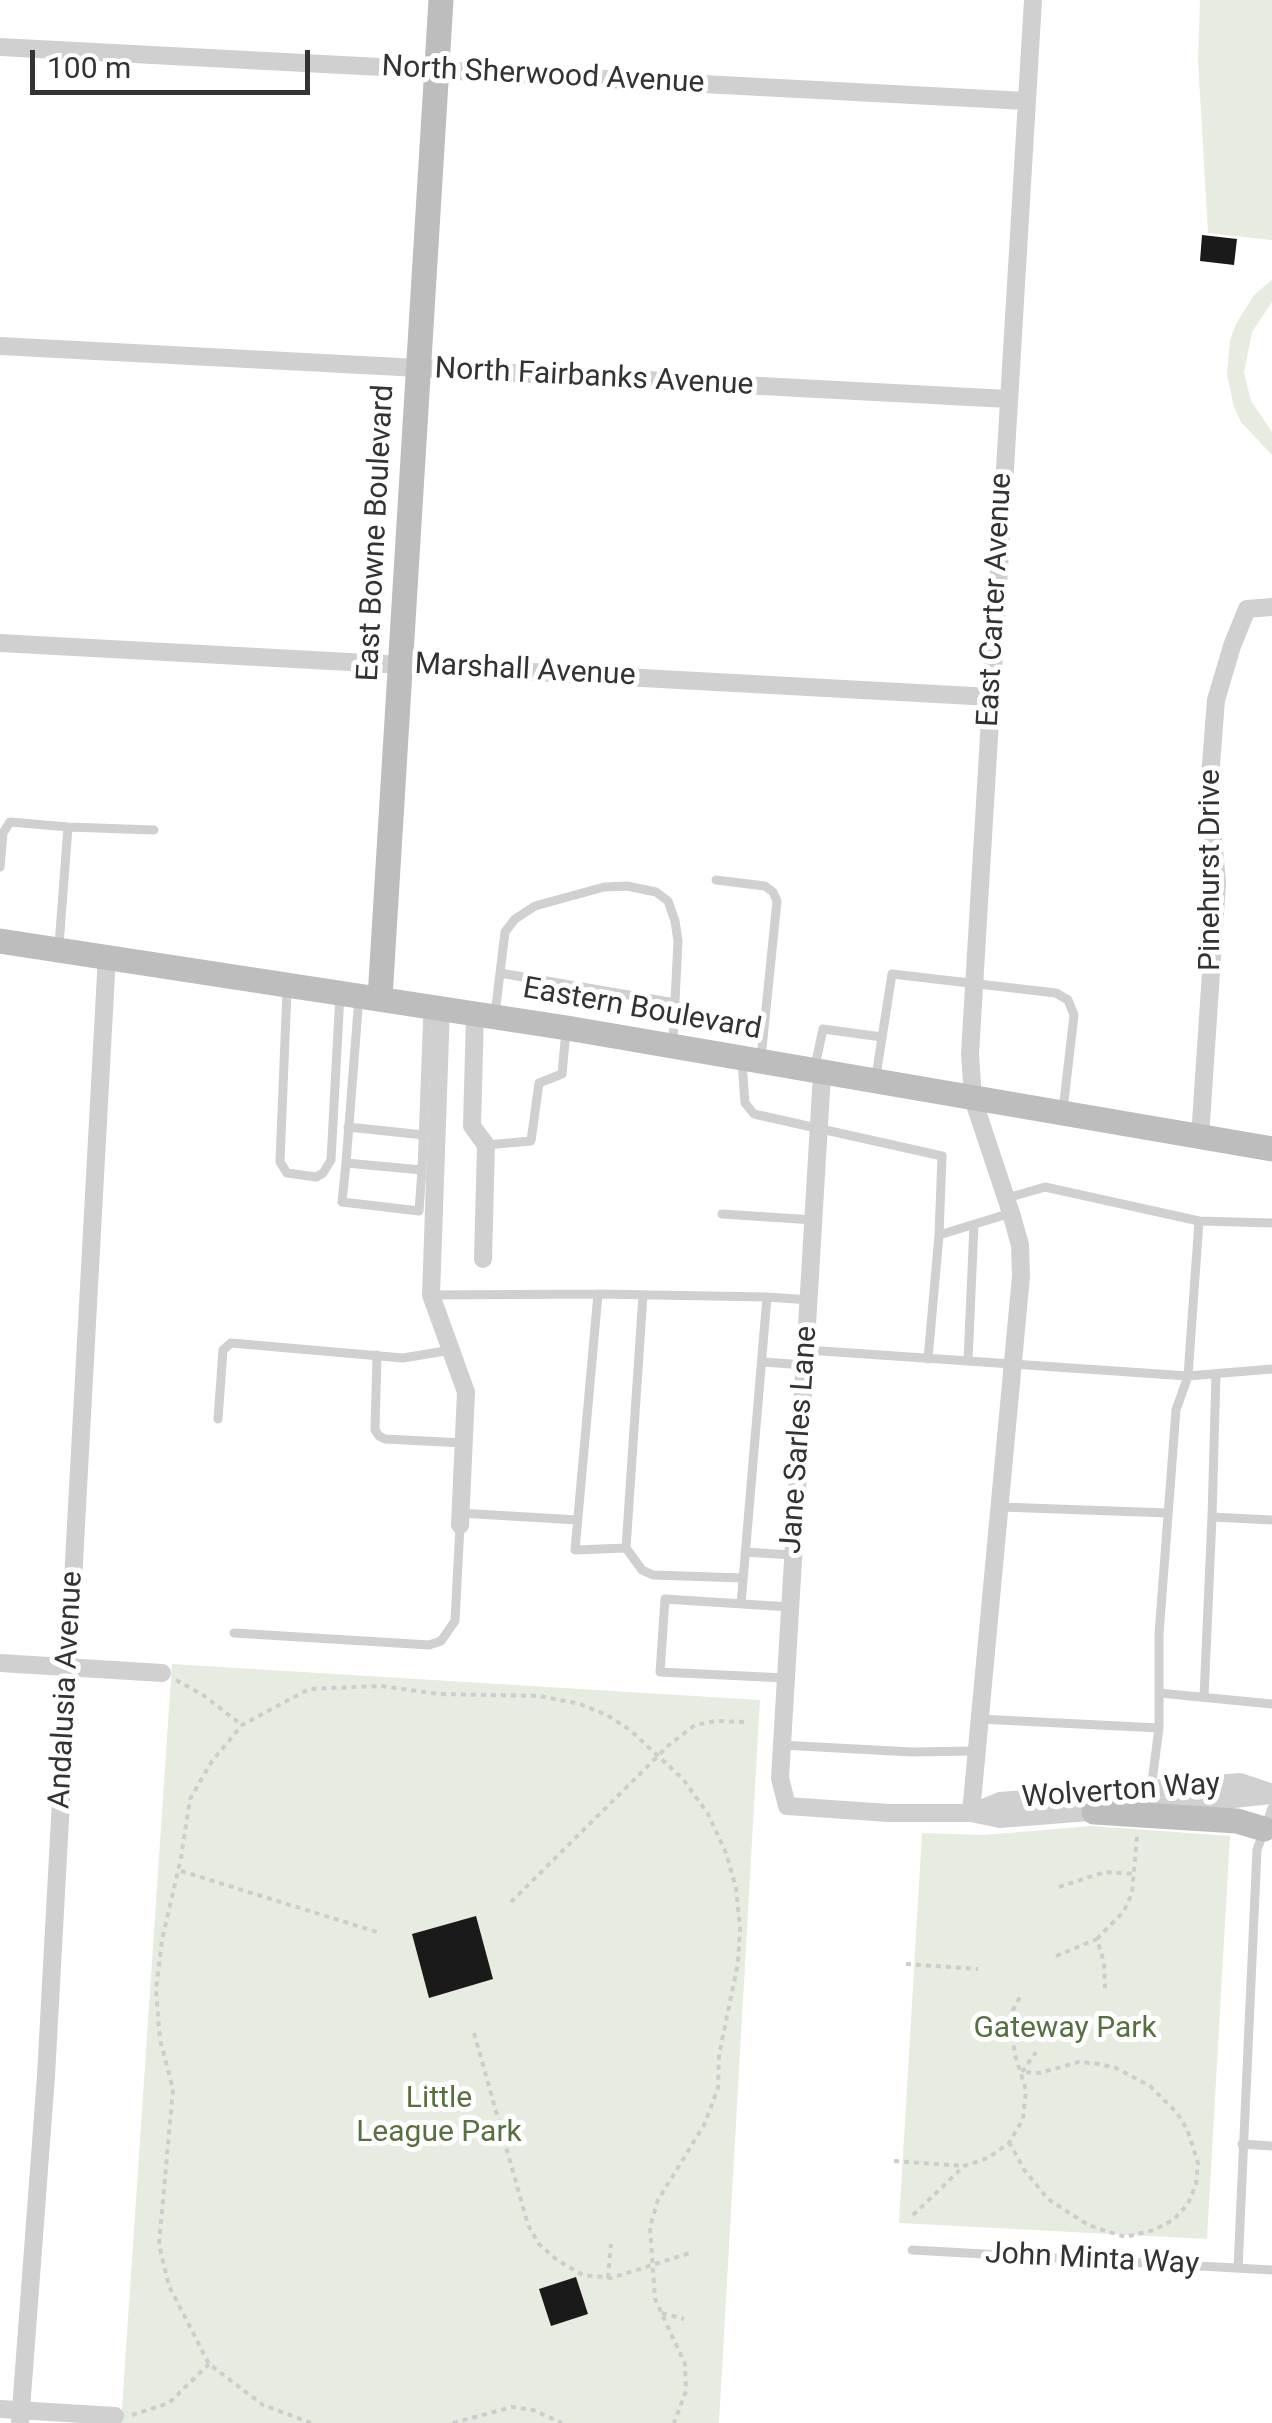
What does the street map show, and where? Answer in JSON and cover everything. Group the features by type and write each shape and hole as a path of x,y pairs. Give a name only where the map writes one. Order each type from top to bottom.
{"main road":[{"name":"East Bowne Boulevard","path":"360,995 402,665 441,0"},
{"name":"Eastern Boulevard","path":"0,941 287,982 567,1028 1272,1150"},
{"path":"1094,1812 1237,1821 1268,1819"}],"street":[{"name":"East Carter Avenue","path":"970,1814 1022,1276 1020,1246 1009,1205 972,1099 970,1054 1033,0"},
{"name":"North Sherwood Avenue","path":"0,47 1026,101"},
{"name":"North Fairbanks Avenue","path":"0,346 1008,399"},
{"name":"Pinehurst Drive","path":"1200,1137 1217,883 1209,790 1216,700 1247,608 1272,607"},
{"name":"Marshall Avenue","path":"0,643 991,697"},
{"name":"Andalusia Avenue","path":"20,2417 46,2076 108,956"},
{"path":"435,1007 431,1294 466,1392 460,1519"},
{"path":"483,1259 486,1144 472,1126 485,1015"},
{"name":"Jane Sarles Lane","path":"787,1806 780,1778 814,1220 818,1074"},
{"path":"0,1664 162,1674"},
{"name":"Wolverton Way","path":"787,1806 970,1814 1000,1819 1094,1812 1240,1782 1272,1794"},
{"name":"Wolverton Way","path":"970,1814 1000,1801 1152,1798"},
{"path":"0,2409 20,2417 115,2416"}],"lane":[{"path":"0,867 5,827 10,822 154,830"},
{"path":"59,948 68,827"},
{"path":"716,880 765,886 777,901 747,1110 818,1130 942,1156 940,1235 928,1359"},
{"path":"485,1015 500,973 505,932 515,919 535,906 604,887 627,886 656,892 668,901 678,940 673,1047"},
{"path":"500,973 674,1003"},
{"path":"875,1083 892,974 1056,992 1068,1000 1074,1015 1063,1113"},
{"path":"287,982 280,1162 292,1175 316,1177 323,1174 331,1160 360,995"},
{"path":"360,995 342,1202 418,1211 435,1007"},
{"path":"486,1144 531,1142 539,1083 562,1074 567,1028"},
{"path":"818,1074 824,1029 882,1037"},
{"path":"348,1127 424,1135"},
{"path":"346,1162 422,1170"},
{"path":"940,1235 974,1225 1045,1187 1199,1221 1272,1223"},
{"path":"722,1214 814,1220"},
{"path":"1152,1798 1159,1728 1159,1634 1176,1410 1188,1376 1199,1221"},
{"path":"968,1361 974,1225"},
{"path":"431,1294 809,1300"},
{"path":"598,1294 575,1550 626,1548"},
{"path":"642,1296 626,1548 642,1570 653,1575 743,1578"},
{"path":"741,1604 767,1297"},
{"path":"218,1419 223,1350 230,1343 403,1358 451,1350"},
{"path":"377,1355 375,1430 379,1436 464,1443"},
{"path":"763,1362 806,1358 928,1359 1188,1376 1272,1369"},
{"path":"1204,1698 1216,1374"},
{"path":"998,1507 1168,1512"},
{"path":"1212,1517 1272,1520"},
{"path":"234,1633 429,1645 440,1641 455,1621 460,1519 577,1520"},
{"path":"745,1552 793,1555"},
{"path":"785,1678 660,1672 664,1599 790,1606"},
{"path":"1159,1693 1272,1704"},
{"path":"979,1718 1159,1728"},
{"path":"782,1745 976,1751"},
{"path":"1238,2268 1257,1850 1268,1819"},
{"path":"1242,2144 1272,2146"},
{"name":"John Minta Way","path":"912,2250 1272,2270"}],"path":[{"path":"162,1674 203,1695 242,1725"},
{"path":"312,2423 263,2405 209,2364 170,2286 159,2245 173,2089 160,2040 156,1989 190,1799 212,1761 242,1725 308,1689 382,1686 439,1694 540,1696 580,1704 607,1715 630,1730 683,1779 708,1814 731,1871 740,1928 738,1964 718,2055 718,2088 704,2125 658,2200 650,2228 654,2299 685,2364 686,2391 674,2423"},
{"path":"511,1902 694,1725 748,1722"},
{"path":"1056,1956 1097,1939 1124,1911 1136,1874 1137,1827"},
{"path":"179,1870 377,1932"},
{"path":"1059,1887 1105,1872 1136,1874"},
{"path":"1097,1939 1104,1963 1105,1988"},
{"path":"906,1964 978,1969"},
{"path":"894,2161 964,2166 988,2158 1009,2142 1024,2119 1026,2090 1014,2055 1011,2026 1021,1996"},
{"path":"474,2034 528,2225 540,2244 557,2260 583,2275 608,2278 690,2253"},
{"path":"1022,2072 1036,2052"},
{"path":"1009,2142 1025,2172 1048,2200 1088,2225 1125,2237 1154,2230 1173,2220 1188,2204 1196,2184 1198,2162 1187,2129 1150,2086 1116,2068 1099,2064 1078,2062 1039,2073 1022,2072"},
{"path":"913,2215 964,2166"},
{"path":"608,2278 611,2244"},
{"path":"662,2313 684,2318"},
{"path":"115,2416 142,2414 169,2404 209,2364"},
{"path":"453,2423 512,2407 533,2410 562,2423"}],"green space":[{"path":"1200,0 1272,0 1272,240 1208,233 1198,60"},
{"path":"1272,280 1272,302 1252,332 1244,373 1251,401 1272,432 1272,455 1241,422 1227,374 1230,340 1236,324 1254,295"},
{"name":"Little League Park","path":"172,1664 760,1700 719,2423 121,2423"},
{"name":"Gateway Park","path":"1092,1826 1230,1836 1207,2239 899,2223 922,1833 984,1835"}],"building":[{"path":"1202,235 1237,239 1234,265 1200,261"},
{"path":"476,1916 493,1979 429,1998 412,1934"},
{"path":"576,2277 588,2314 551,2326 539,2289"}]}
